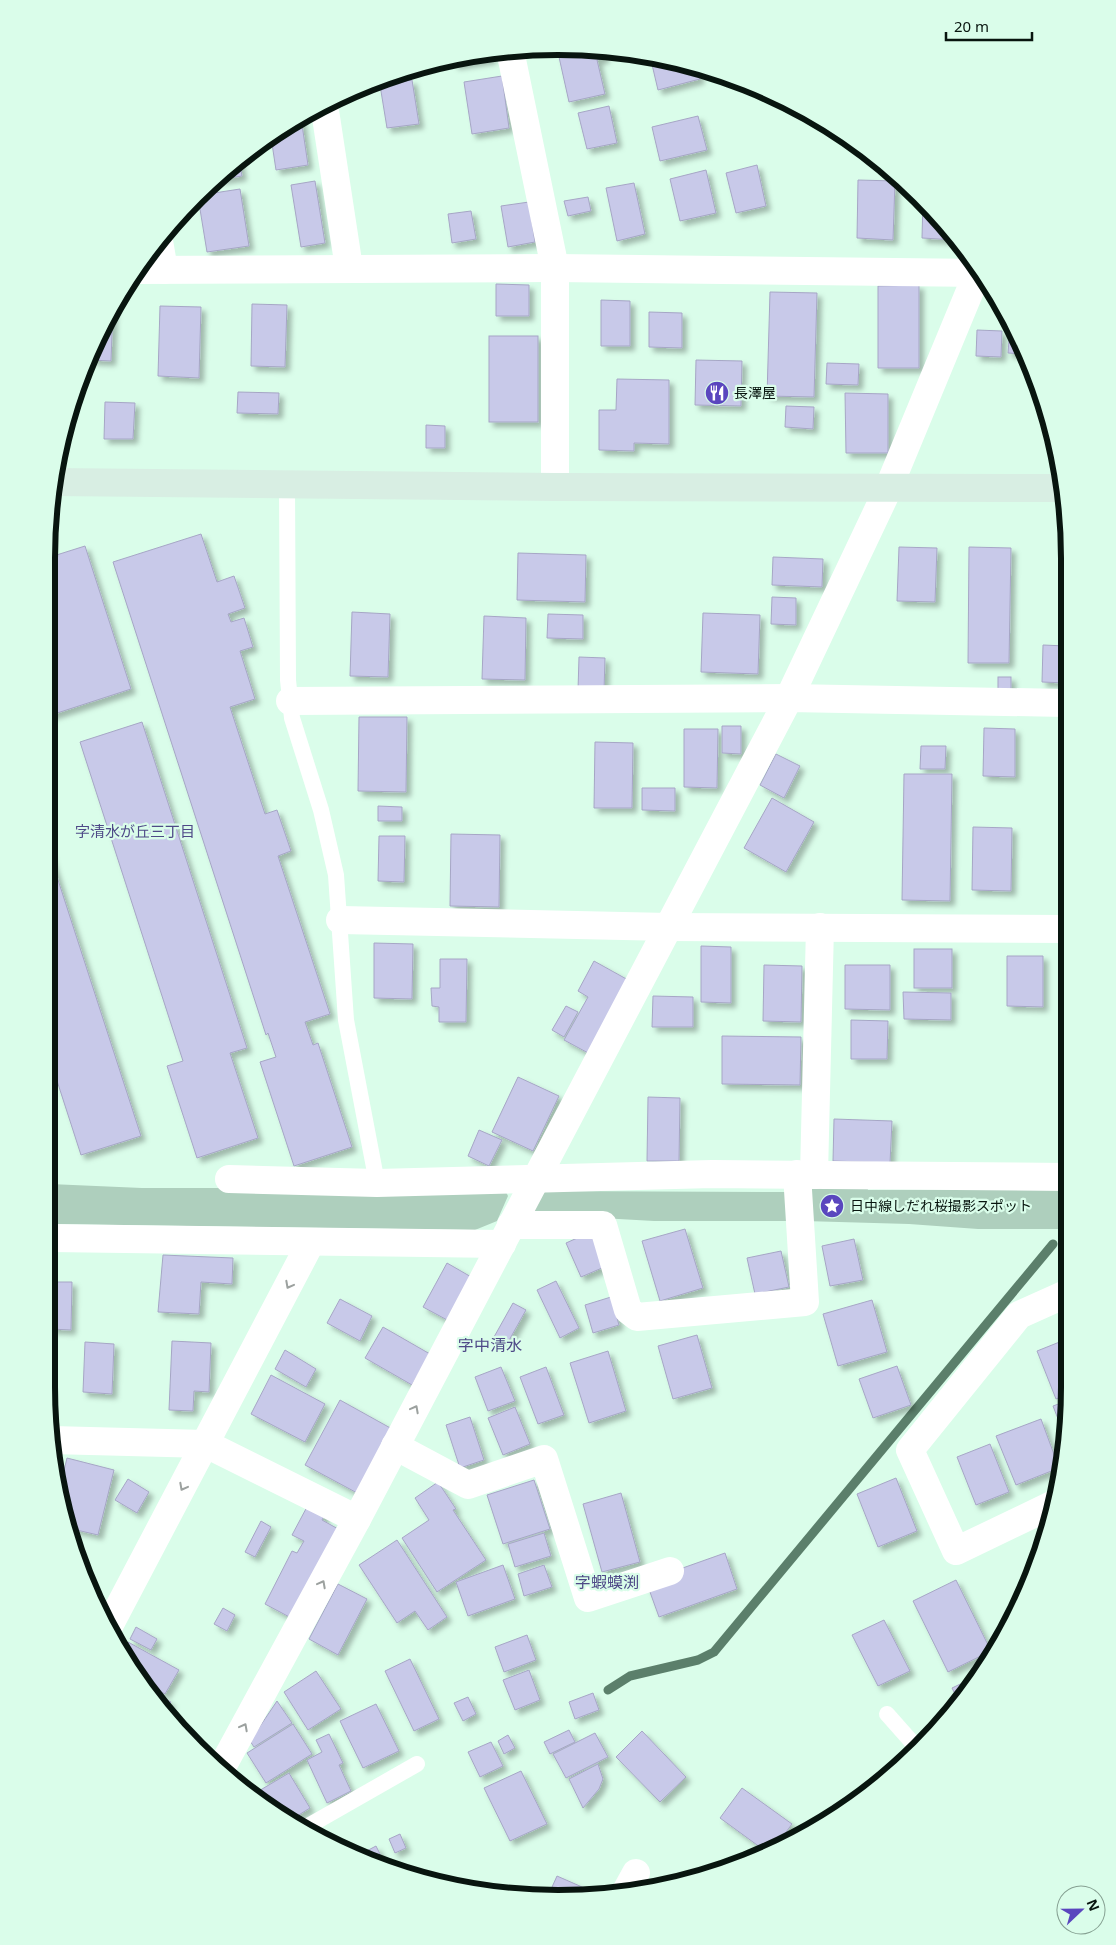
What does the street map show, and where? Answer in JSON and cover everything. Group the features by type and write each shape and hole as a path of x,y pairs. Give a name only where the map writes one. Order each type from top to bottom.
{"street":[{"path":"511,57 555,268 555,488"},
{"path":"325,113 349,268"},
{"path":"151,270 555,268 971,272"},
{"path":"224,1763 396,1446 789,698 888,489 977,280"},
{"path":"61,482 555,488 1056,488"},
{"path":"290,701 789,698 1061,703"},
{"path":"340,920 669,926 1061,928"},
{"path":"55,1238 311,1242 507,1235 603,1225 628,1310 637,1317 805,1302 805,1174 820,927"},
{"path":"228,1179 377,1183 712,1174 1061,1177"},
{"path":"112,1620 311,1242"},
{"path":"1046,1508 956,1551 910,1450 1019,1314 1061,1295"},
{"path":"58,1440 206,1444 357,1519"},
{"path":"396,1446 468,1485 544,1459 588,1598 670,1571"}],"lane":[{"path":"287,485 288,680 292,718 321,810 334,866 340,920 346,1020 377,1183"},
{"path":"887,1714 913,1744"},
{"path":"311,1825 416,1764"}],"green space":[{"path":"55,1184 142,1188 504,1188 508,1196 497,1221 475,1230 55,1224"},
{"path":"804,1185 867,1185 868,1190 1061,1189 1061,1229 978,1229 909,1224 804,1221 654,1221 530,1214 542,1191 793,1192"}],"building":[{"path":"559,55 605,57 597,60 605,94 569,102"},
{"path":"652,64 699,75 700,79 658,90"},
{"path":"502,76 509,128 472,134 464,82"},
{"path":"412,80 419,124 387,128 380,88 394,83"},
{"path":"609,106 617,143 587,149 578,113"},
{"path":"698,116 707,150 660,161 652,127"},
{"path":"302,125 308,165 276,170 272,145"},
{"path":"757,165 766,206 736,213 726,173"},
{"path":"241,168 242,176 228,178"},
{"path":"706,170 716,213 680,221 670,179"},
{"path":"858,180 891,181 895,184 893,240 857,238"},
{"path":"315,181 325,243 301,247 291,185"},
{"path":"634,183 645,234 617,241 606,188"},
{"path":"240,189 249,246 207,252 199,205 211,193"},
{"path":"588,197 591,211 568,216 564,201"},
{"path":"529,202 535,242 508,247 501,206"},
{"path":"471,211 476,239 452,243 448,214"},
{"path":"923,211 947,239 922,238"},
{"path":"496,284 529,285 529,316 496,316"},
{"path":"919,285 919,368 878,368 878,286"},
{"path":"770,292 817,293 814,397 767,396"},
{"path":"601,300 630,301 630,346 601,346"},
{"path":"252,304 287,305 285,367 251,366"},
{"path":"160,306 201,307 199,378 158,376"},
{"path":"649,312 682,313 682,348 649,347"},
{"path":"112,325 111,361 96,360"},
{"path":"977,330 1002,331 1001,357 976,356"},
{"path":"489,336 538,336 538,422 489,422"},
{"path":"1009,337 1017,354 1008,353"},
{"path":"696,360 742,361 741,406 695,405"},
{"path":"827,363 859,364 858,385 826,384"},
{"path":"617,379 669,380 669,444 634,443 634,451 599,450 599,410 616,410"},
{"path":"238,392 279,393 278,414 237,413"},
{"path":"845,393 888,394 888,453 846,453"},
{"path":"105,402 135,403 133,439 104,439"},
{"path":"786,406 814,407 813,429 785,427"},
{"path":"426,425 445,426 445,448 426,448"},
{"path":"201,534 217,582 234,576 245,608 228,614 231,622 244,618 253,647 240,651 255,699 230,707 265,814 277,810 291,851 278,856 330,1014 305,1022 313,1045 318,1043 352,1147 294,1166 260,1062 276,1057 268,1033 266,1035 113,562"},
{"path":"85,546 131,689 55,714 55,558 55,555"},
{"path":"899,547 937,548 935,602 897,601"},
{"path":"969,547 1011,548 1009,663 968,663"},
{"path":"518,553 586,555 585,602 517,600"},
{"path":"773,557 823,559 822,587 772,585"},
{"path":"772,597 796,598 796,625 771,624"},
{"path":"352,612 390,614 388,677 350,676"},
{"path":"703,613 760,615 758,674 701,672"},
{"path":"548,614 583,615 583,639 547,638"},
{"path":"484,616 526,618 525,680 482,679"},
{"path":"1043,645 1061,646 1061,683 1042,682"},
{"path":"579,657 605,658 604,691 578,690"},
{"path":"998,677 1011,677 1011,696 998,696"},
{"path":"359,717 407,717 406,792 358,791"},
{"path":"142,722 247,1048 230,1053 258,1138 197,1158 167,1066 183,1061 80,742"},
{"path":"722,726 741,726 741,754 722,753"},
{"path":"984,728 1015,729 1015,777 983,776"},
{"path":"684,729 718,729 717,788 684,787"},
{"path":"595,742 633,743 632,808 594,808"},
{"path":"921,746 946,746 945,769 920,769"},
{"path":"776,754 800,766 784,798 760,785"},
{"path":"904,774 952,774 950,901 902,900"},
{"path":"642,788 675,788 675,811 642,810"},
{"path":"772,798 814,822 786,872 744,848"},
{"path":"378,806 402,807 402,821 378,821"},
{"path":"973,827 1012,828 1011,891 972,890"},
{"path":"451,834 500,835 499,907 450,906"},
{"path":"379,836 405,836 404,882 378,881"},
{"path":"55,871 141,1136 81,1155 55,1075"},
{"path":"374,943 413,944 412,999 374,998"},
{"path":"701,946 731,947 731,1003 701,1002"},
{"path":"914,949 952,949 952,988 914,988"},
{"path":"1007,956 1043,956 1043,1007 1007,1006"},
{"path":"440,959 467,959 466,1022 439,1022 439,1007 432,1006 431,988 440,988"},
{"path":"594,961 630,981 590,1054 564,1040 588,997 578,991"},
{"path":"764,965 802,966 801,1022 763,1021"},
{"path":"845,965 890,965 890,1010 845,1009"},
{"path":"903,992 951,993 951,1020 904,1019"},
{"path":"653,996 693,997 693,1027 652,1027"},
{"path":"566,1006 578,1012 564,1037 552,1030"},
{"path":"851,1020 888,1021 887,1059 851,1059"},
{"path":"722,1036 801,1037 800,1085 722,1084"},
{"path":"518,1077 559,1096 533,1151 492,1132"},
{"path":"648,1097 680,1098 679,1161 647,1161"},
{"path":"834,1119 892,1121 890,1163 833,1161"},
{"path":"479,1130 502,1140 489,1166 468,1156"},
{"path":"685,1229 703,1288 660,1301 642,1241"},
{"path":"593,1231 609,1265 581,1277 566,1243"},
{"path":"854,1239 863,1280 830,1286 822,1246"},
{"path":"781,1251 789,1287 755,1294 747,1258"},
{"path":"163,1255 233,1258 232,1284 201,1282 199,1314 158,1312"},
{"path":"447,1263 473,1278 449,1321 423,1307"},
{"path":"556,1281 579,1328 560,1338 537,1290"},
{"path":"55,1282 72,1282 71,1330 55,1329"},
{"path":"611,1297 619,1325 593,1333 585,1305"},
{"path":"340,1299 372,1316 360,1341 327,1323"},
{"path":"872,1300 887,1352 838,1366 823,1314"},
{"path":"513,1303 526,1310 507,1344 494,1337"},
{"path":"383,1327 430,1354 412,1385 365,1358"},
{"path":"697,1335 712,1388 673,1399 658,1346"},
{"path":"172,1341 211,1343 209,1392 194,1391 193,1411 169,1410"},
{"path":"1061,1341 1061,1397 1056,1399 1037,1351"},
{"path":"85,1342 114,1344 112,1394 83,1392"},
{"path":"285,1350 316,1369 306,1387 275,1369"},
{"path":"608,1351 626,1411 589,1423 570,1363"},
{"path":"897,1366 911,1405 873,1418 859,1379"},
{"path":"501,1367 515,1401 488,1411 475,1377"},
{"path":"546,1367 564,1415 538,1424 520,1377"},
{"path":"271,1375 325,1404 305,1442 251,1414"},
{"path":"340,1400 394,1430 359,1494 305,1465"},
{"path":"1061,1403 1060,1423 1053,1406"},
{"path":"515,1407 530,1444 503,1455 488,1418"},
{"path":"470,1417 484,1460 460,1468 446,1425"},
{"path":"1041,1419 1056,1459 1054,1470 1016,1485 996,1436"},
{"path":"990,1444 1009,1492 976,1505 957,1457"},
{"path":"67,1458 114,1470 98,1535 76,1530 63,1474"},
{"path":"896,1478 917,1531 878,1547 857,1494"},
{"path":"128,1479 149,1492 137,1513 115,1500"},
{"path":"534,1480 550,1529 503,1544 487,1495"},
{"path":"438,1482 456,1509 453,1510 486,1560 437,1592 402,1538 429,1520 415,1498"},
{"path":"621,1493 640,1562 602,1572 583,1504"},
{"path":"308,1505 325,1514 322,1520 340,1530 295,1620 265,1604 292,1551 297,1553 304,1541 292,1535"},
{"path":"261,1521 271,1527 255,1557 245,1552"},
{"path":"544,1533 551,1556 515,1567 508,1544"},
{"path":"397,1540 447,1617 428,1630 415,1611 397,1623 359,1565"},
{"path":"725,1553 737,1589 659,1617 646,1581"},
{"path":"503,1565 515,1599 468,1616 456,1582"},
{"path":"544,1565 552,1587 524,1596 518,1574"},
{"path":"956,1580 989,1646 983,1655 948,1672 913,1601"},
{"path":"338,1584 367,1599 338,1655 309,1639"},
{"path":"223,1608 235,1615 227,1631 214,1624"},
{"path":"884,1620 910,1671 878,1686 852,1635"},
{"path":"136,1627 157,1639 151,1650 130,1639"},
{"path":"527,1635 536,1660 504,1672 495,1647"},
{"path":"128,1642 179,1670 165,1694 156,1689 126,1645"},
{"path":"410,1659 439,1719 414,1731 385,1671"},
{"path":"529,1670 540,1700 515,1710 503,1680"},
{"path":"316,1671 341,1709 308,1730 284,1692"},
{"path":"965,1682 955,1695 952,1688"},
{"path":"593,1693 599,1710 575,1719 569,1702"},
{"path":"468,1697 476,1714 463,1721 454,1703"},
{"path":"163,1698 171,1702 169,1705"},
{"path":"277,1701 292,1723 254,1747 250,1741"},
{"path":"376,1704 399,1751 363,1768 340,1721"},
{"path":"293,1724 312,1754 266,1783 247,1753"},
{"path":"569,1730 575,1742 550,1754 544,1742"},
{"path":"642,1731 686,1777 660,1802 616,1757"},
{"path":"595,1733 608,1757 566,1778 553,1754"},
{"path":"329,1734 343,1763 339,1765 351,1791 327,1803 307,1760 322,1752 316,1740"},
{"path":"508,1735 515,1748 504,1754 498,1741"},
{"path":"491,1742 503,1766 480,1777 468,1752"},
{"path":"598,1764 603,1779 599,1789 583,1808 569,1779"},
{"path":"521,1771 547,1824 510,1841 484,1788"},
{"path":"289,1773 310,1808 296,1817 259,1791"},
{"path":"742,1788 792,1824 783,1837 760,1847 720,1818"},
{"path":"400,1834 406,1848 395,1853 389,1839"},
{"path":"376,1846 382,1858 366,1852"},
{"path":"557,1876 587,1889 558,1890 551,1890"}],"waterway":[{"path":"608,1690 630,1676 698,1660 714,1652 1053,1244"}],"place":[{"name":"長澤屋","path":"717,393"},
{"name":"日中線しだれ桜撮影スポット","path":"832,1206"}],"district":[{"name":"字清水が丘三丁目","path":"135,832"},
{"name":"字中清水","path":"490,1345"},
{"name":"字蝦蟆渕","path":"607,1582"}]}
